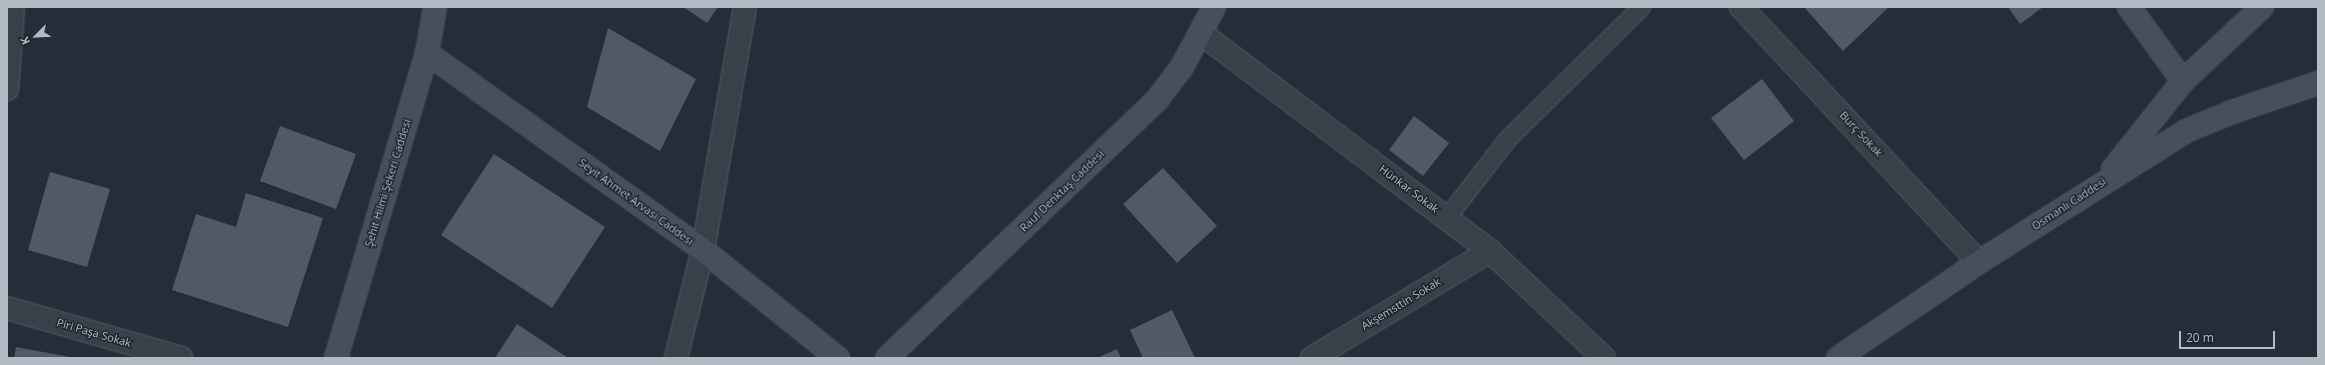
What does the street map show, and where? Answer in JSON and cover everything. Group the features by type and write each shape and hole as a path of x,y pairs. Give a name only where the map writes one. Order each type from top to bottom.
{"street":[{"path":"7,89 14,7"},
{"name":"Şehit Hilmi Şekeri Caddesi","path":"336,358 427,53 434,7"},
{"path":"676,358 703,250 745,7"},
{"name":"Rauf Denktaş Caddesi","path":"887,358 1156,101 1202,34 1214,7"},
{"name":"Burç Sokak","path":"1741,7 1979,262"},
{"path":"2129,7 2183,81"},
{"path":"2102,183 2183,81 2262,7"},
{"name":"Hünkar Sokak","path":"1202,34 1490,251 1604,358"},
{"name":"Seyit Ahmet Arvasi Caddesi","path":"427,53 703,250 838,358"},
{"name":"Osmanlı Caddesi","path":"1838,358 1979,262 2186,131 2232,112 2318,83"},
{"name":"Akşemsttin Sokak","path":"1312,358 1490,251"},
{"name":"Piri Paşa Sokak","path":"7,308 181,358"}],"lane":[{"path":"1446,218 1507,139 1641,7"}],"building":[{"path":"683,7 718,7 707,23"},
{"path":"1804,7 1889,7 1843,51"},
{"path":"2008,7 2043,7 2020,24"},
{"path":"608,28 696,79 660,151 587,107"},
{"path":"1762,79 1794,121 1744,160 1711,118"},
{"path":"1414,116 1449,143 1423,176 1389,150"},
{"path":"280,126 356,154 336,209 260,181"},
{"path":"494,154 605,227 552,308 441,235"},
{"path":"1163,168 1217,226 1177,263 1123,204"},
{"path":"50,172 110,189 87,267 28,250"},
{"path":"246,193 323,218 288,327 172,290 196,214 236,227"},
{"path":"1172,310 1195,358 1143,358 1130,330"},
{"path":"517,324 568,358 495,358"},
{"path":"16,347 70,357 70,358 14,358"},
{"path":"1117,349 1121,358 1097,358"}]}
